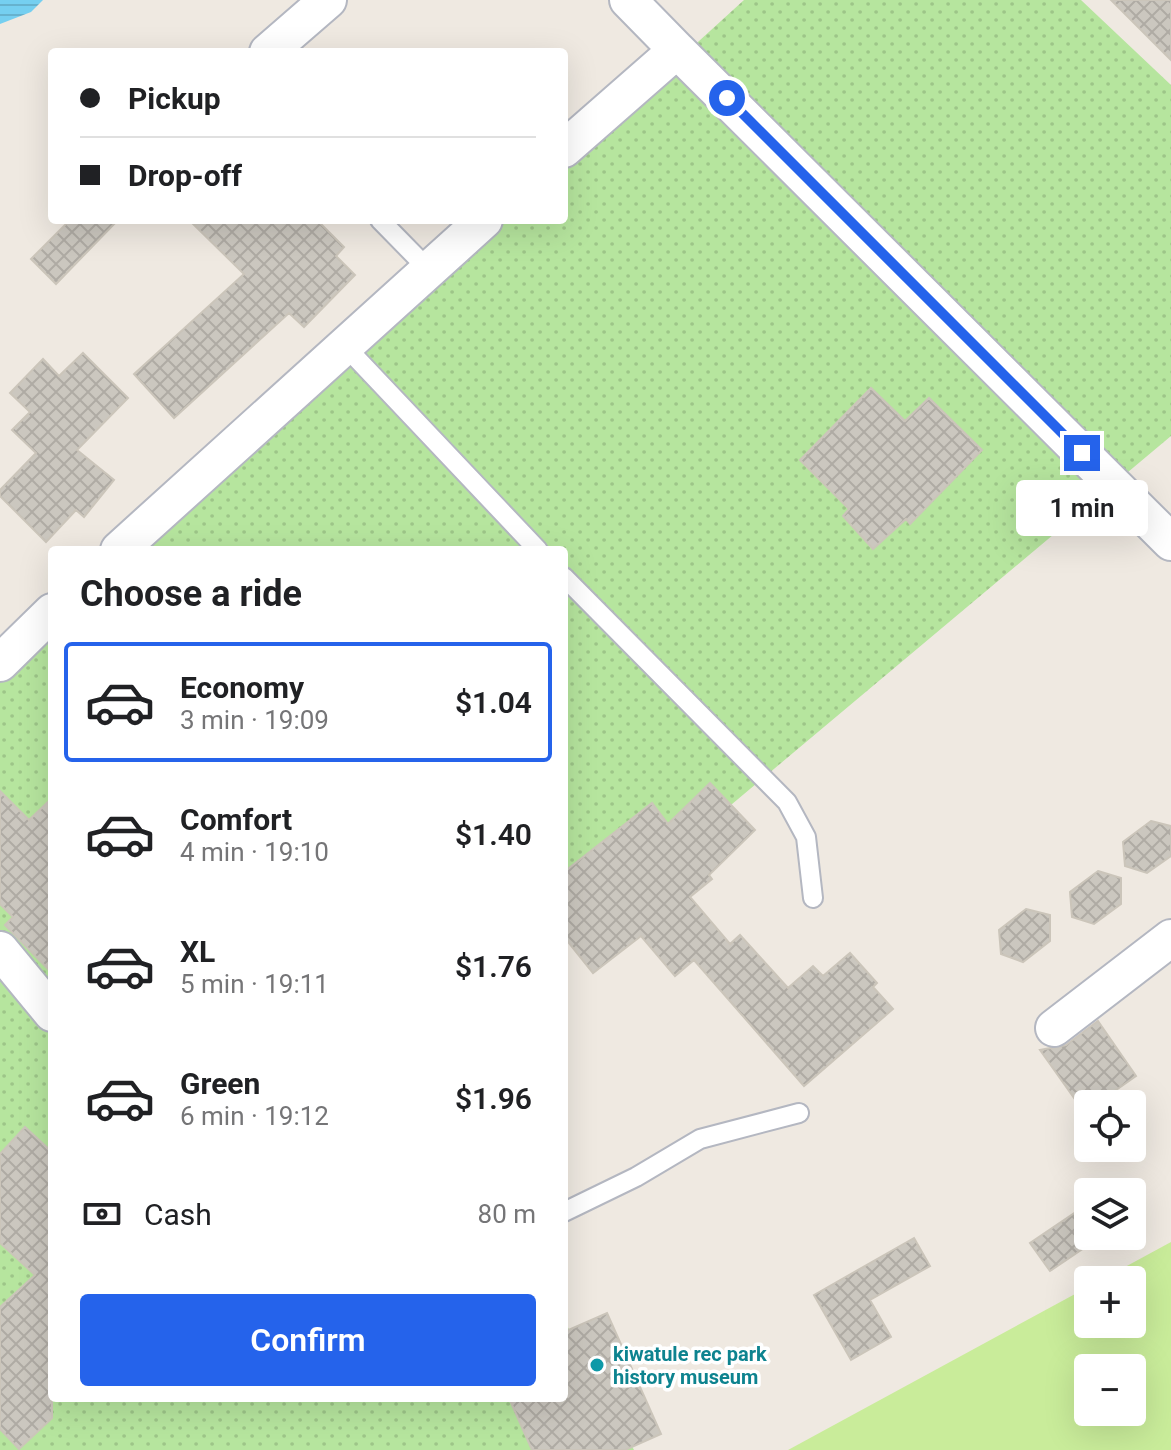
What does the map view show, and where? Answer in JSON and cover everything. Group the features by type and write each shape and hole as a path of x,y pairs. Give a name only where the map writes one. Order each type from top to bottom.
{"street":[{"path":"273,48 328,0"},
{"path":"628,0 1171,542"},
{"path":"568,145 677,50"},
{"path":"123,546 480,224"},
{"path":"0,663 48,616"},
{"path":"1054,1028 1171,938"},
{"path":"0,950 48,1008"}],"lane":[{"path":"384,224 429,270"},
{"path":"344,345 534,546"},
{"path":"568,581 787,802 806,837 813,898"},
{"path":"568,1210 636,1177 700,1139 799,1113"}],"green space":[{"path":"744,0 1081,0 1171,85 1171,436 568,942 568,546 146,546 499,224 568,224 568,160"},
{"path":"48,637 48,1402 568,1402 568,1327 634,1450 0,1450 0,680"},
{"path":"1171,1242 1171,1450 788,1450 1074,1295 1074,1338 1146,1338 1146,1266 1127,1266"}],"water":[{"path":"0,0 43,0 31,12 0,24"}],"building":[{"path":"1111,0 1171,0 1171,60"},
{"path":"66,224 114,224 56,284 31,259"},
{"path":"193,224 321,224 344,247 336,256 355,275 304,327 289,313 174,418 134,374 244,274"},
{"path":"83,353 128,398 77,450 114,480 84,517 76,510 46,542 0,496 0,490 36,453 12,430 30,412 10,393 43,359 59,376"},
{"path":"871,388 905,421 929,398 982,450 910,524 906,519 873,549 843,516 849,509 800,460"},
{"path":"710,783 755,830 709,875 712,879 690,897 730,944 740,935 788,988 813,966 823,976 850,953 877,983 873,987 893,1009 804,1086 694,960 675,976 641,936 593,973 568,942 568,869 652,803 668,824"},
{"path":"0,791 29,820 48,802 48,969 5,925 13,917 0,904"},
{"path":"1151,821 1171,826 1171,856 1147,873 1125,866 1123,842"},
{"path":"1098,871 1121,878 1121,904 1094,924 1072,917 1070,892"},
{"path":"1026,909 1050,915 1050,941 1023,962 1001,954 999,930"},
{"path":"1098,1021 1136,1076 1116,1090 1074,1090 1074,1098 1040,1050 1066,1045"},
{"path":"25,1127 48,1148 48,1402 52,1402 52,1418 19,1449 0,1429 0,1307 35,1275 0,1243 0,1154"},
{"path":"1074,1213 1074,1250 1081,1250 1050,1271 1030,1243"},
{"path":"914,1238 930,1266 870,1300 891,1337 851,1360 814,1295"},
{"name":"kiwatule rec park history museum","path":"607,1313 661,1434 625,1450 532,1450 511,1402 568,1402 568,1330"}],"place":[{"name":"kiwatule rec park history museum","path":"597,1365"}],"route":[{"path":"727,98 1082,453"}]}
